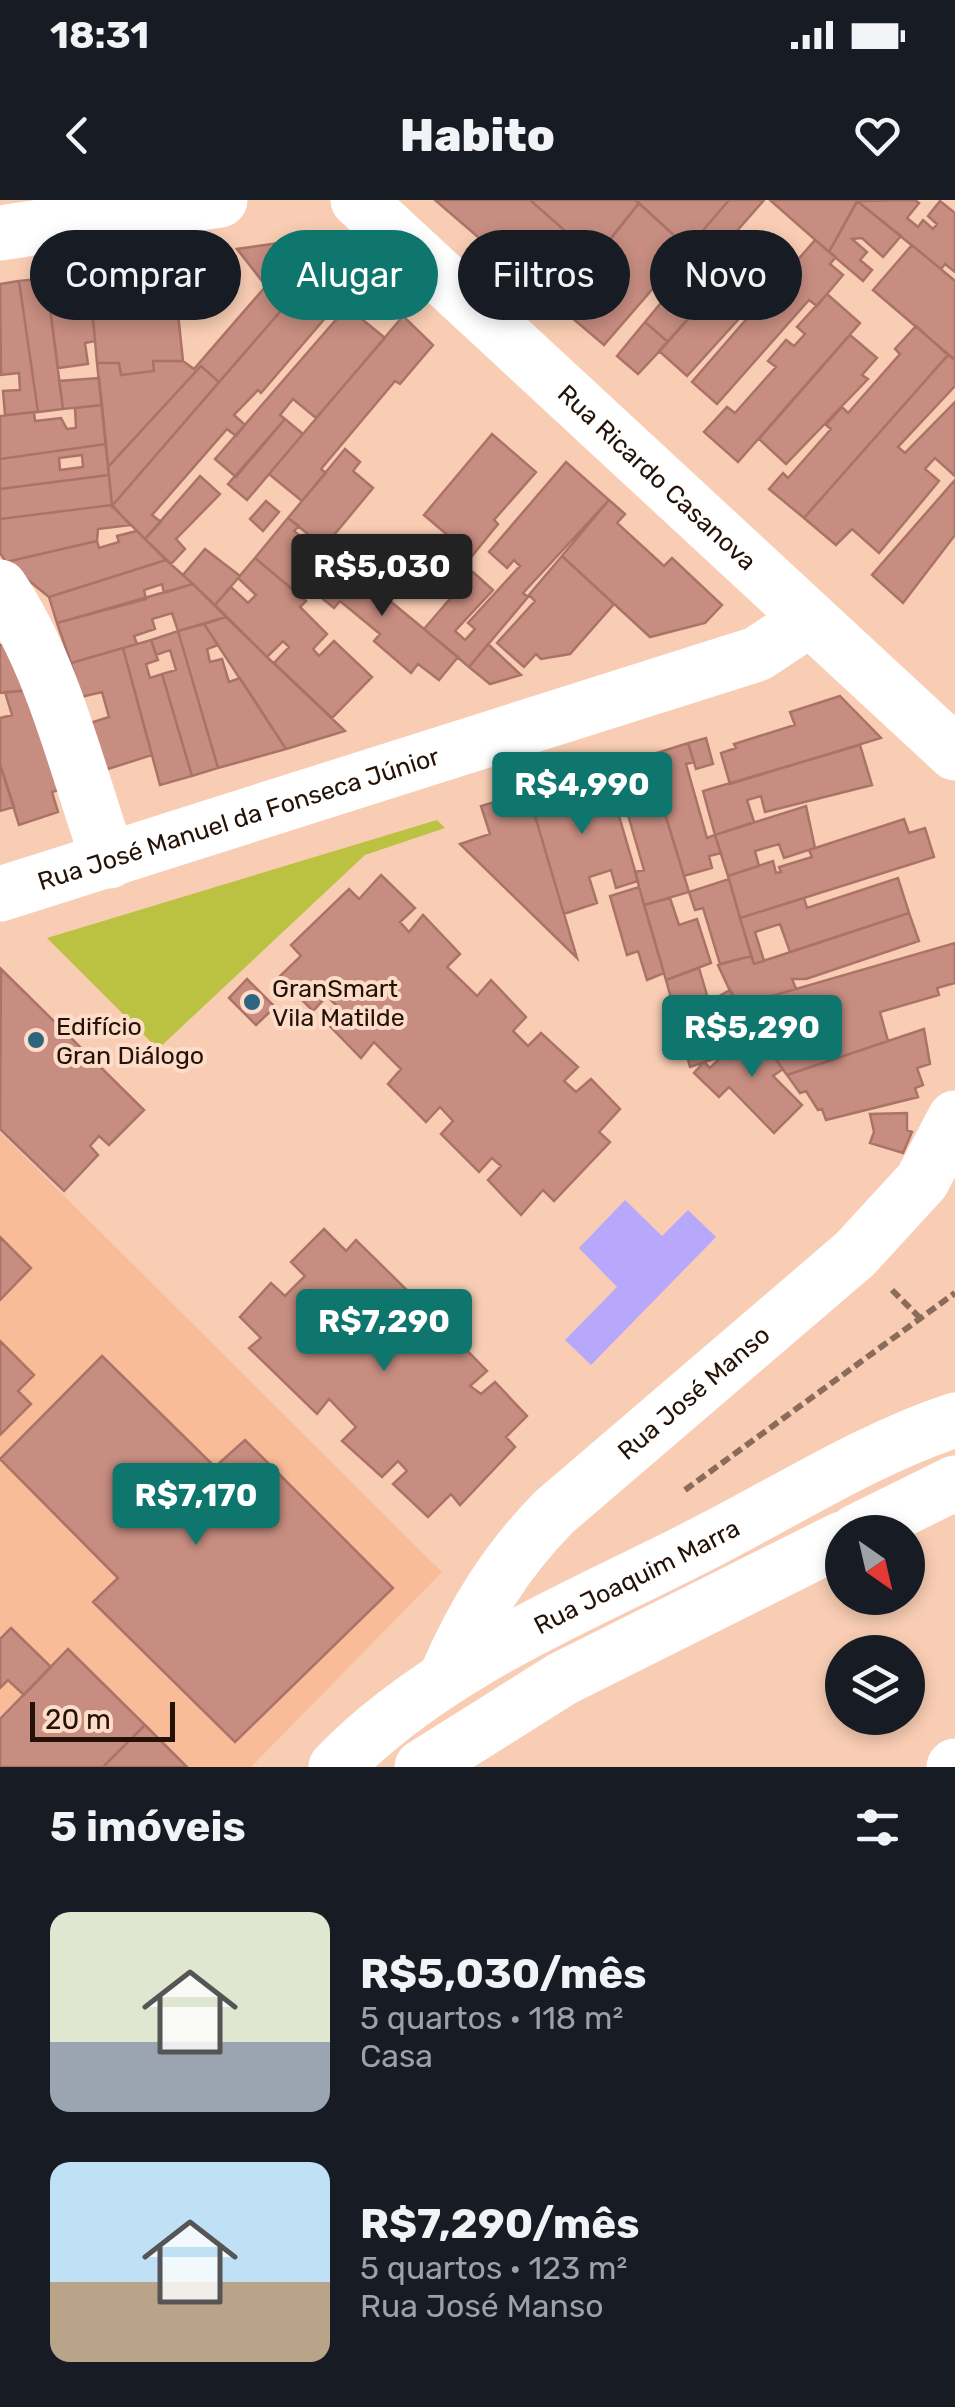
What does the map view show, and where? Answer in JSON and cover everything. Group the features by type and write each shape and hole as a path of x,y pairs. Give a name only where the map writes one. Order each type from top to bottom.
{"street":[{"path":"0,233 220,200"},
{"name":"Rua Ricardo Casanova","path":"358,200 955,753"},
{"path":"0,587 19,614 38,659 109,861"},
{"name":"Rua José Manuel da Fonseca Júnior","path":"0,894 757,654 810,619"},
{"name":"Rua José Manso","path":"446,1678 474,1613 520,1546 554,1512 856,1254 922,1182 955,1118"},
{"name":"Rua Joaquim Marra","path":"336,1767 360,1742 446,1678 876,1454 955,1420"},
{"path":"890,1515 955,1483"},
{"path":"422,1767 562,1679 825,1548"}],"path":[{"path":"682,1492 955,1293"}],"shaded area":[{"path":"437,820 445,828 365,855 158,1049 47,938"},
{"path":"0,1132 442,1572 251,1767 0,1767"},
{"path":"625,1200 662,1236 688,1210 716,1237 591,1365 565,1340 617,1287 579,1248"}],"building":[{"path":"435,200 530,200 564,230 470,230"},
{"path":"530,200 639,203 618,230 564,230"},
{"path":"635,200 729,200 703,230 668,230"},
{"path":"729,200 764,200 738,230 703,230"},
{"path":"770,200 856,200 857,202 829,252"},
{"path":"857,201 919,203 907,218 918,227 923,220 933,229 937,224 928,216 940,201 955,213 955,272 945,264 941,269"},
{"path":"857,201 901,236 883,257 862,238 852,239 867,252 860,260 872,270 863,281 829,252"},
{"path":"639,203 668,230 650,230 650,292 630,315 630,230 617,230"},
{"path":"815,240 836,257 830,264 843,275 817,306 809,300 802,308 802,255"},
{"path":"912,245 955,281 955,360 873,290"},
{"path":"261,246 261,280 241,254 241,248"},
{"path":"30,280 30,320 51,320 63,409 38,412 19,281"},
{"path":"19,281 38,412 5,415 3,391 20,390 19,373 1,375 0,284"},
{"path":"261,292 261,320 273,320 219,382 201,366 108,467 97,363 119,363 121,375 154,371 153,361 183,361 194,369 237,320 241,320"},
{"path":"827,294 860,323 738,462 704,432 727,407 735,413 776,367 768,361 786,340 794,346 805,334 797,327"},
{"path":"650,316 650,320 687,320 668,342 645,322"},
{"path":"52,320 93,320 95,341 85,343 88,364 58,368"},
{"path":"93,320 179,320 183,361 153,361 154,371 121,375 119,363 97,363"},
{"path":"273,320 323,320 261,393 258,390 234,415 245,425 236,436 227,429 152,515 161,522 145,539 112,506"},
{"path":"336,320 363,320 385,338 316,418 293,399 280,415 285,419 236,477 215,459"},
{"path":"400,320 407,320 433,345 400,384 395,381 321,469 326,473 302,501 269,474"},
{"path":"575,320 626,320 604,345"},
{"path":"687,320 738,320 687,376 659,351"},
{"path":"746,320 791,320 717,404 692,382"},
{"path":"645,322 668,342 638,374 617,356"},
{"path":"916,326 948,355 804,518 769,489 783,473 788,478 831,429 826,425 842,407 848,413 900,354 895,349"},
{"path":"850,335 877,358 862,375 868,379 786,464 759,439"},
{"path":"948,355 955,360 955,386 898,447 905,453 955,402 955,476 935,458 925,469 939,481 879,553 852,529 836,545 804,518"},
{"path":"201,366 219,382 112,506 108,467"},
{"path":"99,378 102,405 63,409 59,381"},
{"path":"102,405 106,444 0,459 0,416 34,412 35,421 61,418 67,429 76,428 75,408"},
{"path":"285,419 303,434 247,500 228,484"},
{"path":"492,434 536,472 494,520 498,524 472,556 424,515"},
{"path":"106,444 109,475 0,489 0,459","holes":["82,455 83,467 60,470 59,458"]},
{"path":"345,449 360,462 353,471 373,488 324,547 288,518"},
{"path":"566,462 609,500 523,593 528,597 469,667 424,629 473,572 493,590 455,631 465,640 475,629 468,623 520,566 514,560 507,568 489,552"},
{"path":"109,475 112,505 0,519 0,489"},
{"path":"200,476 220,494 176,539 185,549 171,564 145,539"},
{"path":"955,480 955,535 903,603 872,575"},
{"path":"609,500 625,514 617,523 664,566 672,558 722,605 705,623 650,637 562,556"},
{"path":"266,501 279,512 263,531 250,519"},
{"path":"112,505 130,525 98,529 97,541 6,562 0,553 0,519"},
{"path":"288,518 299,526 294,531 324,556 297,593 255,558"},
{"path":"137,531 166,560 49,597 6,562 97,541 99,548 119,542 117,536"},
{"path":"205,549 240,576 215,605 183,575"},
{"path":"333,554 458,657 439,680 418,664 411,673 374,641 380,634 340,601 334,608 306,585"},
{"path":"562,556 614,604 570,654 541,659 536,654 524,667 497,643 535,601 529,595"},
{"path":"255,558 306,601 300,607 327,634 313,649 319,656 334,641 372,677 332,718 274,663 289,647 283,641 267,657 215,605 231,587 248,603 256,595 238,578"},
{"path":"166,560 193,584 164,593 162,584 144,590 146,599 57,623 49,597"},
{"path":"193,584 226,617 178,631 172,613 152,619 155,629 134,636 137,644 71,663 57,623"},
{"path":"226,617 345,731 286,749 204,624"},
{"path":"204,624 218,645 207,649 210,662 222,659 229,682 240,678 286,749 218,768 178,631"},
{"path":"178,631 218,768 192,776 162,674 176,670 170,650 156,655 151,640"},
{"path":"151,640 158,660 146,664 150,678 162,674 192,776 160,785 123,648"},
{"path":"19,643 34,690 0,693 0,645"},
{"path":"488,644 521,675 490,684 469,667"},
{"path":"123,648 152,755 105,770 90,723 109,717 102,692 81,697 71,663"},
{"path":"34,690 65,788 52,792 58,812 19,825 0,764 0,718 12,715 5,692"},
{"path":"840,696 881,738 730,784 721,753 736,748 734,744 795,725 790,712"},
{"path":"706,738 713,764 696,769 688,743"},
{"path":"688,743 694,762 686,764 707,838 715,835 721,853 709,856 712,868 684,876 647,756"},
{"path":"860,745 872,785 765,812 761,796 747,800 754,822 715,835 703,791"},
{"path":"0,764 14,807 0,811"},
{"path":"605,768 638,881 616,888 611,870 589,877 597,903 564,914 528,792"},
{"path":"656,784 689,892 644,905 635,872 644,870 622,794"},
{"path":"528,792 577,958 460,844 490,834 481,806"},
{"path":"806,806 815,848 784,858 779,844 755,851 759,866 728,876 715,835"},
{"path":"904,819 909,833 925,828 934,857 740,918 728,876 773,861 776,873 781,872 779,867 812,857 809,850"},
{"path":"381,875 415,908 400,922 409,932 423,915 460,954 447,967 477,996 491,980 526,1017 513,1031 528,1046 541,1033 578,1067 564,1081 576,1092 591,1079 620,1109 599,1132 610,1142 554,1201 543,1190 521,1215 488,1180 501,1166 492,1158 479,1172 441,1134 453,1121 440,1107 426,1122 388,1084 401,1069 374,1042 361,1058 323,1019 336,1005 327,996 313,1011 279,977 301,956 291,945 349,889 359,899"},
{"path":"898,878 909,913 790,952 780,924 755,932 764,961 754,964 740,918 804,898 807,908"},
{"path":"729,879 751,956 720,964 703,908 695,910 689,892"},
{"path":"639,887 664,973 647,980 638,951 627,955 610,896"},
{"path":"670,898 679,925 697,919 711,963 666,980 644,905"},
{"path":"909,913 919,941 806,979 792,979 796,989 737,1006 718,965 751,956 754,964"},
{"path":"955,943 955,983 937,988 939,995 880,1012 888,1041 787,1075 737,1006"},
{"path":"699,968 709,1002 730,990 749,1022 721,1042 723,1056 690,1067 666,980"},
{"name":"Edifício Gran Diálogo","path":"1,969 144,1110 109,1145 99,1136 90,1146 98,1155 64,1191 0,1129"},
{"name":"GranSmart Vila Matilde","path":"247,979 275,1007 256,1025 229,998"},
{"path":"752,1026 783,1069 773,1076 802,1105 774,1133 729,1087 719,1097 694,1073 704,1062 710,1068"},
{"path":"924,1029 930,1064 917,1068 923,1085 915,1088 918,1097 826,1120 822,1109 818,1110 806,1091 800,1093 787,1075"},
{"path":"907,1113 907,1130 912,1132 903,1153 870,1143 874,1132 870,1114"},
{"path":"324,1229 346,1251 356,1240 422,1305 408,1319 438,1347 450,1333 487,1371 470,1386 481,1394 495,1382 527,1416 506,1437 515,1447 460,1505 451,1494 428,1517 393,1484 407,1471 398,1461 382,1477 342,1441 356,1427 329,1399 317,1414 249,1348 261,1338 240,1317 271,1283 285,1296 305,1276 291,1262"},
{"path":"0,1237 31,1268 0,1300"},
{"path":"0,1341 34,1375 18,1391 31,1404 0,1435"},
{"path":"102,1356 215,1467 245,1440 393,1588 235,1742 93,1602 118,1578 0,1459"},
{"path":"11,1628 51,1667 24,1695 8,1680 0,1688 0,1639"},
{"path":"68,1649 145,1725 103,1767 0,1767 0,1719"},
{"path":"145,1725 187,1767 103,1767"}],"place":[{"name":"GranSmart Vila Matilde","path":"252,1002"},
{"name":"Edifício Gran Diálogo","path":"36,1040"}]}
